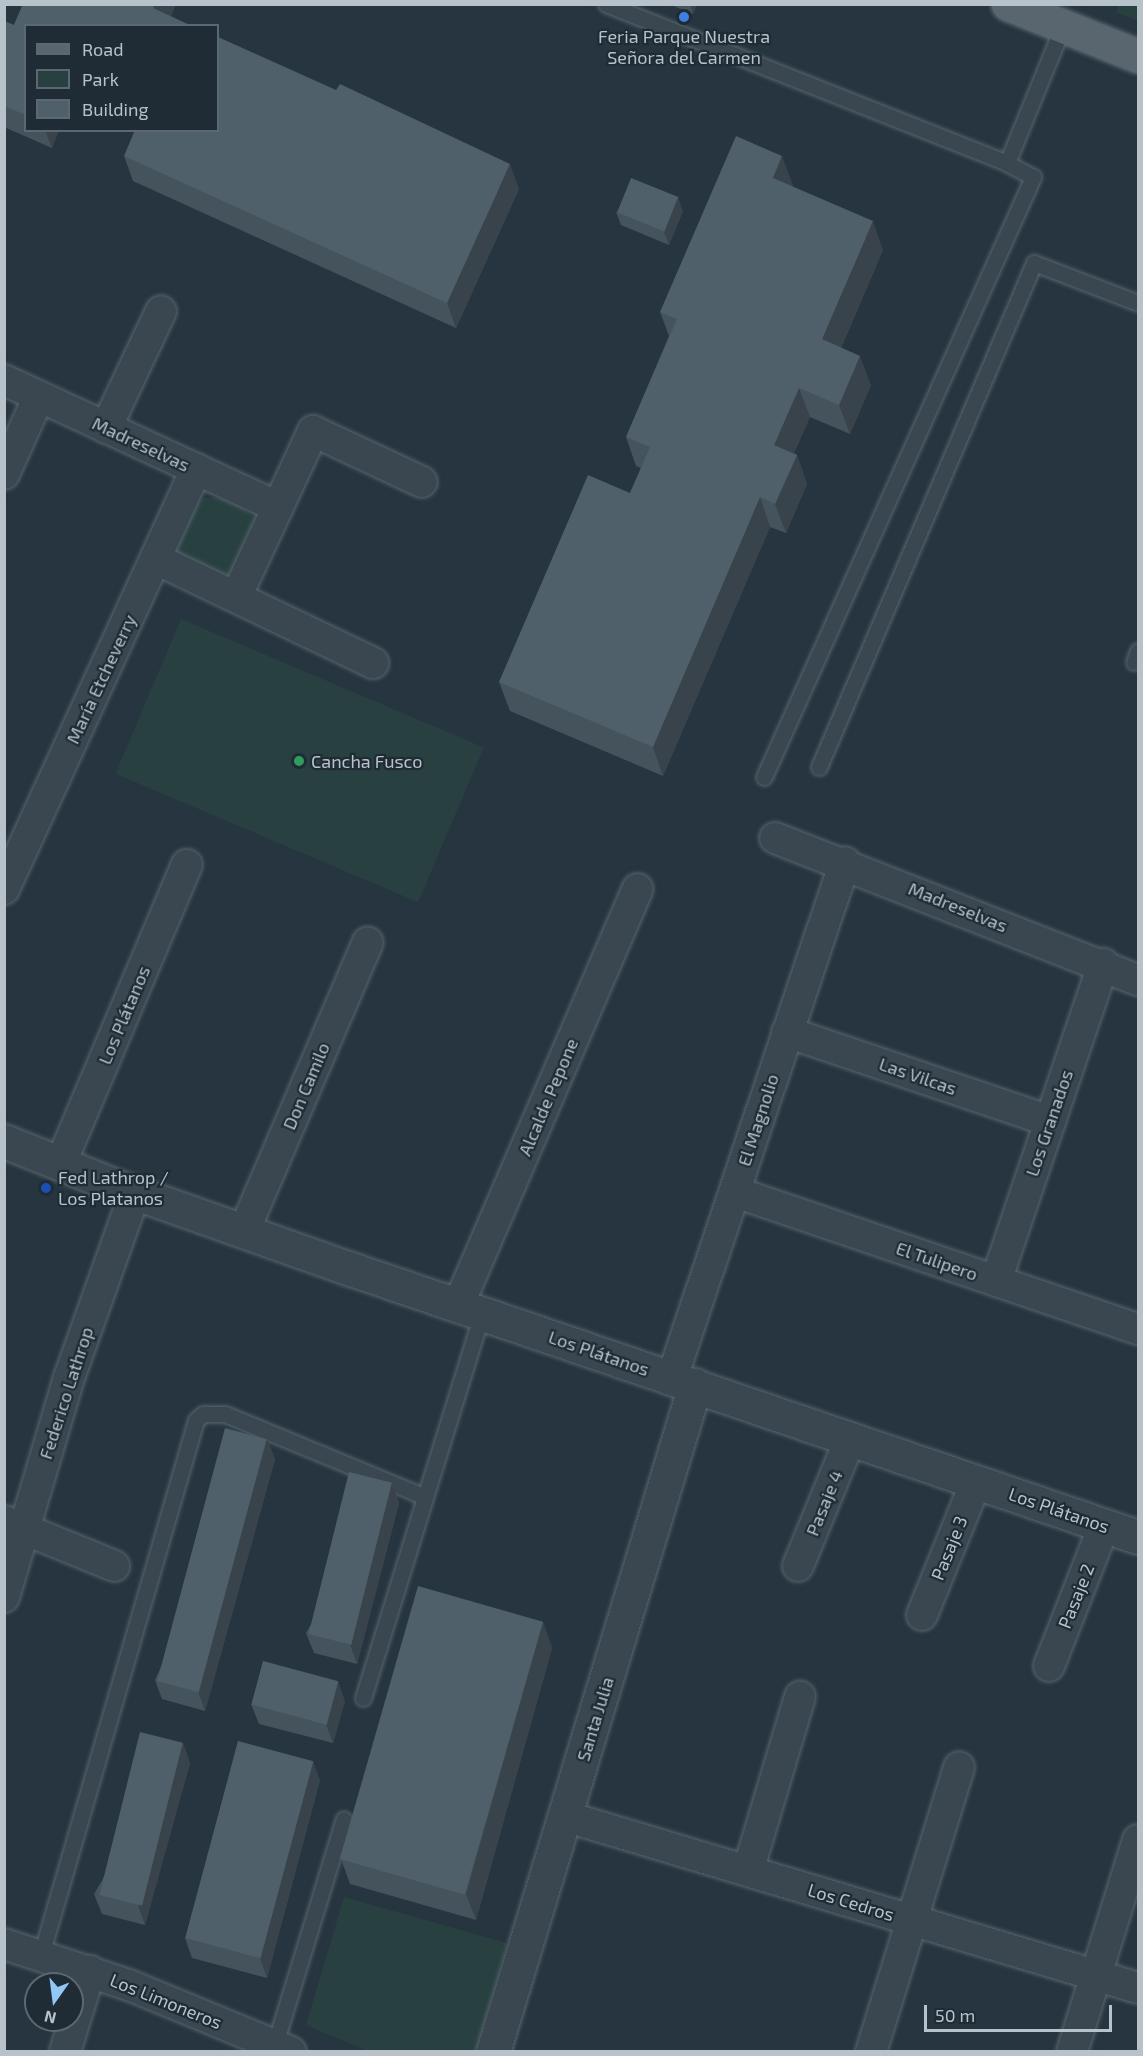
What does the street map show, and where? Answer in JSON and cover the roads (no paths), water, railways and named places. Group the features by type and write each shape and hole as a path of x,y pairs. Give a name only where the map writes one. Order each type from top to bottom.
{"main road":[{"path":"1008,4 1138,56"}],"street":[{"path":"106,428 161,311"},
{"name":"Madreselvas","path":"4,380 278,507"},
{"path":"4,474 39,396"},
{"path":"237,596 313,431 422,482"},
{"name":"María Etcheverry","path":"4,889 196,469"},
{"path":"156,559 374,663"},
{"name":"Madreselvas","path":"775,838 845,862 1138,980"},
{"name":"El Magnolio","path":"684,1382 735,1192 845,862"},
{"name":"Los Plátanos","path":"60,1165 187,866"},
{"name":"Alcalde Pepone","path":"470,1310 638,889"},
{"name":"Don Camilo","path":"244,1231 368,942"},
{"name":"Los Granados","path":"996,1281 1103,964"},
{"name":"Las Vilcas","path":"787,1032 1050,1120"},
{"name":"Los Plátanos","path":"4,1141 135,1193 470,1310 1138,1537"},
{"name":"El Tulipero","path":"735,1192 1138,1329"},
{"name":"Federico Lathrop","path":"4,1597 14,1525 135,1193"},
{"name":"Santa Julia","path":"493,2052 564,1816 684,1382"},
{"name":"Pasaje 4","path":"798,1566 850,1439"},
{"name":"Pasaje 3","path":"922,1615 976,1482"},
{"path":"14,1525 114,1566"},
{"name":"Pasaje 2","path":"1048,1666 1104,1526"},
{"path":"748,1871 800,1697"},
{"path":"871,2052 959,1767"},
{"name":"Los Cedros","path":"564,1816 1138,1988"},
{"path":"1072,2052 1138,1840"},
{"name":"Los Limoneros","path":"4,1944 90,1971 283,2048"},
{"path":"65,2052 90,1971"}],"lane":[{"path":"606,4 1007,163 1033,177 764,777"},
{"path":"1007,163 1063,26"},
{"path":"819,767 1034,263 1138,303"},
{"path":"363,1698 423,1496 470,1310"},
{"path":"41,1955 196,1420 203,1414 225,1414 423,1496"},
{"path":"283,2048 344,1819"}],"place":[{"name":"Feria Parque Nuestra Señora del Carmen","path":"684,17"},
{"name":"Cancha Fusco","path":"299,761"},
{"name":"Fed Lathrop / Los Platanos","path":"46,1188"}]}
